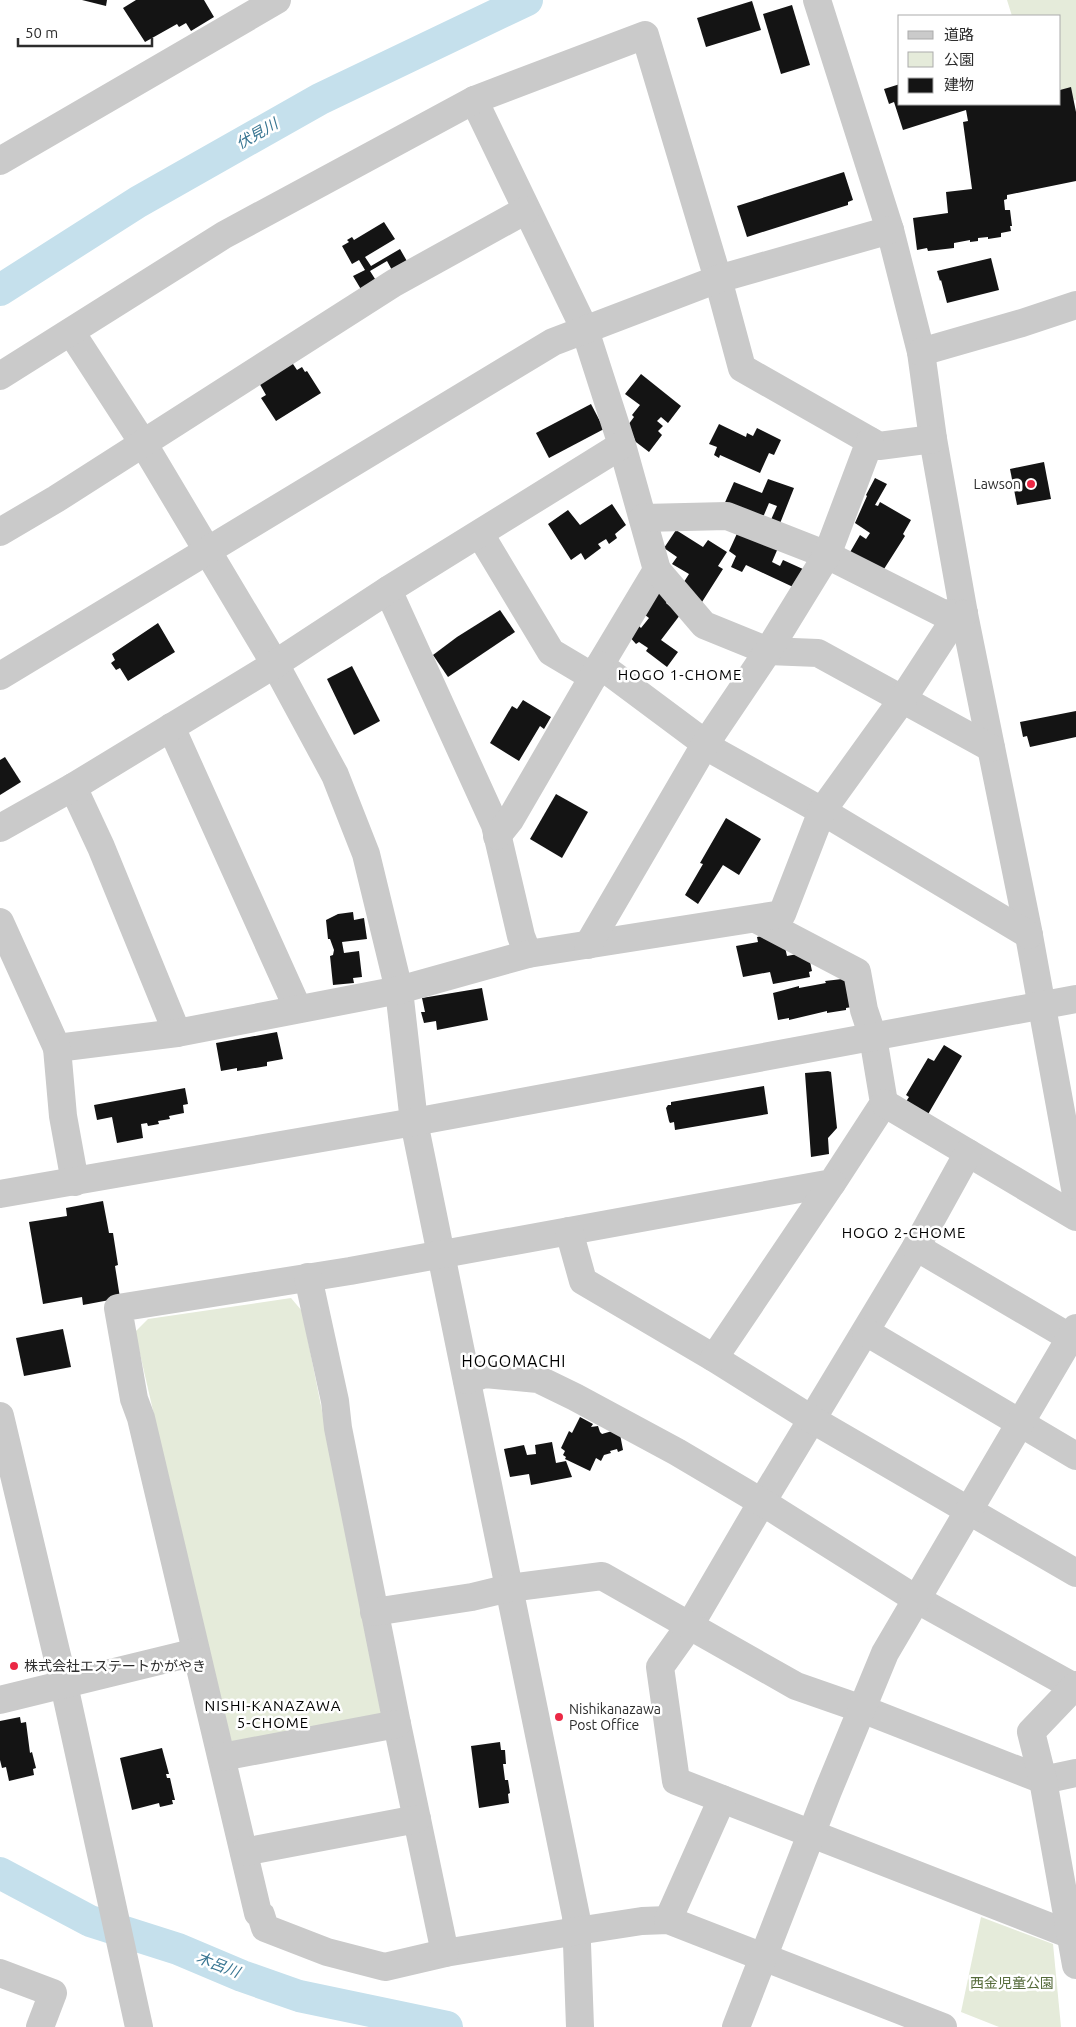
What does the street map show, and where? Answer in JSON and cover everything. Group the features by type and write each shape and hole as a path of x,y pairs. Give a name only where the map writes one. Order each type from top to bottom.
{"street":[{"path":"0,161 277,0"},
{"path":"817,0 890,230 921,352 964,614 1029,935 1076,1194"},
{"path":"0,376 224,235 474,100 646,35 718,279 742,368 880,446 934,439"},
{"path":"474,100 585,330 622,446 657,570 704,625 768,651 818,653 991,748"},
{"path":"0,532 56,499 394,283 526,210"},
{"path":"0,676 552,342 718,279 890,230"},
{"path":"921,352 1022,323 1076,305"},
{"path":"70,332 143,443 275,664 335,775 366,854 399,990 414,1122 576,1916 580,2019"},
{"path":"588,945 706,743 768,651 828,555 870,441"},
{"path":"0,828 72,787 275,664 388,590 622,446"},
{"path":"643,518 727,516 828,555 942,613 964,614"},
{"path":"480,534 551,652 596,671 706,743 718,753 822,811 1029,935"},
{"path":"497,836 510,820 657,570"},
{"path":"388,590 495,825 521,936 528,954"},
{"path":"58,1048 177,1033 399,990 528,954 782,914 822,811 902,700 947,631 964,614"},
{"path":"171,727 298,1009"},
{"path":"72,787 101,848 177,1033"},
{"path":"714,1358 884,1103 873,1037 864,1010 857,972 756,919"},
{"path":"0,922 58,1048 63,1116 75,1182"},
{"path":"0,1194 414,1122 1076,999"},
{"path":"884,1103 1076,1217"},
{"path":"968,1153 866,1332 762,1502 690,1625 660,1667 676,1781 1070,1934"},
{"path":"832,1183 441,1254 118,1308 134,1399 141,1418 258,1913 261,1915 265,1928 327,1952 385,1967 445,1953 577,1931 642,1921 668,1920 943,2027"},
{"path":"569,1231 583,1281 714,1358 813,1420 1076,1573"},
{"path":"737,2025 885,1653 1074,1336 916,1247"},
{"path":"308,1277 334,1401 374,1612 445,1953"},
{"path":"866,1332 1076,1456"},
{"path":"467,1380 485,1374 538,1379 677,1452 762,1502 916,1599 1075,1686 1031,1732 1043,1780 1076,1965"},
{"path":"0,1416 64,1684 139,2027"},
{"path":"374,1612 472,1597 510,1588 602,1576 796,1686 862,1708 1043,1780 1076,1773"},
{"path":"0,1700 196,1652"},
{"path":"222,1757 397,1724"},
{"path":"668,1920 722,1799"},
{"path":"244,1852 417,1819"},
{"path":"0,1973 53,1993 40,2027"}],"green space":[{"path":"1007,0 1076,0 1076,100 1061,97 1061,15 1012,15"},
{"path":"291,1298 302,1311 383,1716 229,1742 135,1332 148,1319"},
{"name":"西金児童公園","path":"981,1917 1053,1944 1061,2027 999,2027 961,2012"}],"building":[{"path":"82,0 107,0 106,6"},
{"path":"136,0 204,0 214,17 191,31 186,23 179,27 177,24 145,42 123,8"},
{"path":"752,1 761,30 706,47 697,18"},
{"path":"792,5 810,65 781,74 763,14"},
{"path":"898,85 898,105 1061,105 1061,90 1071,87 1076,112 1076,181 1007,195 1007,199 1004,200 1005,210 1010,210 1012,226 1010,226 1011,231 1001,233 1001,237 978,238 978,241 970,242 970,240 954,243 954,248 928,251 927,248 917,250 913,218 948,213 946,192 972,189 963,122 968,121 966,110 903,130 894,102 889,104 884,89"},
{"path":"844,172 853,200 848,202 848,205 747,237 737,206"},
{"path":"384,222 395,239 365,257 371,266 400,249 408,263 393,272 387,261 370,271 377,282 362,291 353,276 365,270 359,260 352,264 342,246 349,242 347,240 352,237 354,240"},
{"path":"991,258 999,290 947,303 937,271"},
{"path":"291,361 297,370 302,367 305,372 307,371 321,393 276,421 261,398 266,395 258,381"},
{"path":"641,374 681,406 668,423 661,417 657,421 663,426 658,431 662,435 649,452 632,439 634,437 628,432 628,425 634,417 632,415 640,405 625,394"},
{"path":"591,404 604,429 549,458 536,433"},
{"path":"719,424 746,437 747,433 753,436 757,428 781,440 774,455 769,453 760,473 720,455 719,458 714,455 717,447 709,444"},
{"name":"Lawson","path":"1044,462 1051,499 1017,505 1010,469"},
{"path":"875,478 887,484 875,505 878,506 880,502 911,520 903,534 905,536 884,569 849,554 860,535 866,539 870,533 855,523"},
{"path":"768,479 794,488 779,526 770,522 777,506 769,503 761,522 723,507 734,482 762,493"},
{"path":"612,504 626,525 615,534 617,538 609,544 606,539 598,544 601,548 585,560 581,553 571,560 548,524 568,510 580,525"},
{"path":"740,527 778,548 772,562 780,566 783,560 814,574 806,593 746,565 742,572 731,567 736,556 729,551"},
{"path":"676,530 703,547 708,540 727,552 718,566 723,569 702,602 687,592 682,585 689,574 672,564 677,557 664,548"},
{"path":"658,591 672,594 666,603 680,615 661,640 678,652 667,667 646,651 648,648 639,642 636,644 628,635 636,623 641,628 649,618 641,612"},
{"path":"500,610 515,632 448,677 433,655 457,637"},
{"path":"158,623 175,652 128,681 120,668 116,670 111,663 115,660 112,654"},
{"path":"352,666 380,721 354,735 327,679"},
{"path":"523,700 551,717 544,729 540,726 519,761 490,743 512,706 517,709"},
{"path":"1076,711 1076,737 1030,747 1027,736 1023,737 1020,722"},
{"path":"5,757 21,782 0,795 0,760"},
{"path":"556,794 588,812 562,858 530,839"},
{"path":"726,818 761,839 739,875 723,865 698,904 685,895 703,864 700,863"},
{"path":"353,912 354,920 364,918 367,939 342,942 344,953 359,951 362,977 353,978 354,983 333,985 330,956 333,955 334,950 330,939 328,939 326,920 338,914"},
{"path":"767,935 783,939 787,956 808,952 812,971 809,972 810,977 773,984 770,972 743,977 736,946 758,942 757,937"},
{"path":"851,978 857,1006 846,1008 846,1010 827,1013 827,1011 789,1020 789,1018 778,1020 773,993 799,986 799,988 826,983 825,981"},
{"path":"482,988 488,1020 437,1030 436,1021 424,1023 421,1012 425,1012 422,998"},
{"path":"277,1032 283,1059 267,1062 267,1066 237,1071 237,1068 221,1071 216,1043"},
{"path":"944,1045 962,1056 927,1116 905,1103 909,1097 906,1095 928,1058 934,1061"},
{"path":"831,1072 837,1128 828,1138 829,1154 811,1157 805,1073"},
{"path":"764,1086 768,1114 675,1130 674,1122 670,1123 669,1121 666,1108 668,1105 671,1105 671,1102"},
{"path":"185,1088 188,1104 183,1105 184,1113 169,1116 170,1119 158,1121 159,1124 148,1126 147,1123 141,1124 143,1138 117,1143 112,1117 97,1120 94,1105"},
{"path":"103,1201 109,1233 113,1233 118,1265 115,1266 120,1298 83,1305 82,1297 43,1304 29,1222 67,1216 66,1208"},
{"path":"63,1329 71,1367 24,1376 16,1338"},
{"path":"580,1417 593,1424 591,1427 598,1426 602,1434 619,1429 623,1450 618,1452 617,1449 610,1451 611,1453 604,1455 601,1461 596,1458 590,1471 565,1459 566,1457 563,1455 565,1451 561,1448 569,1431 572,1433"},
{"path":"552,1442 556,1463 566,1461 572,1477 531,1485 529,1474 510,1477 504,1449 524,1445 527,1455 536,1454 535,1445"},
{"path":"20,1717 21,1723 26,1722 30,1753 32,1752 36,1768 33,1769 34,1775 9,1781 6,1767 2,1768 0,1760 0,1721"},
{"path":"500,1742 501,1750 505,1750 506,1764 503,1764 505,1780 508,1780 510,1793 508,1794 509,1803 479,1808 471,1746"},
{"path":"162,1748 169,1774 166,1774 167,1778 170,1778 175,1800 172,1800 173,1804 160,1807 159,1803 132,1810 120,1758"}],"waterway":[{"name":"伏見川","path":"0,290 138,202 320,99 527,0"},
{"name":"木呂川","path":"0,1873 90,1921 178,1949 242,1976 299,1996 447,2027"}],"place":[{"name":"Lawson","path":"1031,484"},
{"name":"株式会社エステートかがやき","path":"14,1666"},
{"name":"Nishikanazawa Post Office","path":"559,1717"}],"district":[{"name":"HOGO 1-CHOME","path":"680,675"},
{"name":"HOGO 2-CHOME","path":"904,1233"},
{"name":"HOGOMACHI","path":"514,1361"},
{"name":"NISHI-KANAZAWA 5-CHOME","path":"273,1714"}]}
